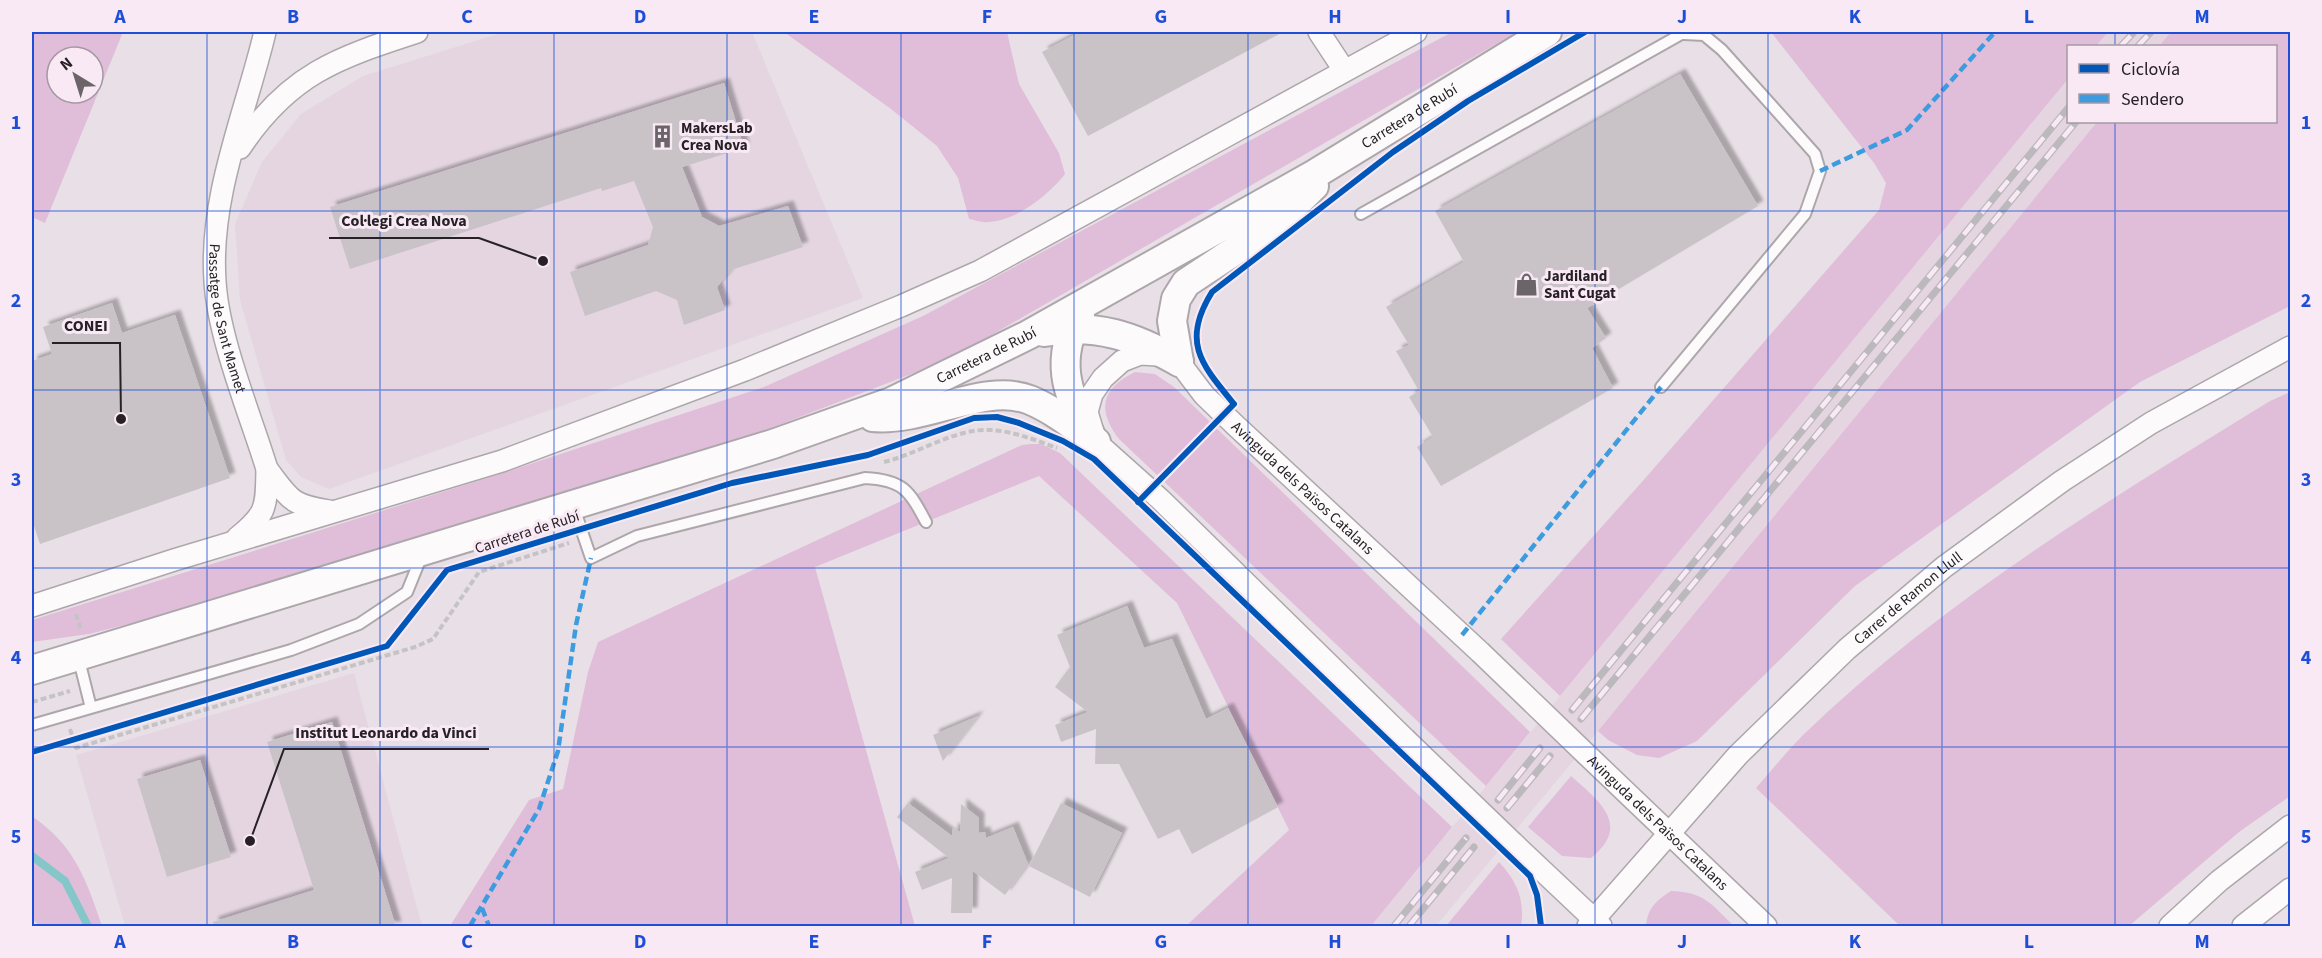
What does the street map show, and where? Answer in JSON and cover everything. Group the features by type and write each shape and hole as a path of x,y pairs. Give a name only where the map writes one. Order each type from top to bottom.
{"main road":[{"name":"Carretera de Rubí","path":"32,670 79,642 425,548 573,505 858,416 958,370 1091,301 1340,159 1547,32"},
{"path":"1179,362 1172,321 1176,299 1186,283 1275,224 1340,159"},
{"path":"1091,301 1072,327 1064,361 1069,391 1082,421 1096,442"},
{"path":"1028,335 1072,327 1114,333 1146,343 1179,362"},
{"path":"858,416 891,419 993,394 1028,399 1062,417 1096,442"}],"street":[{"name":"Passatge de Sant Mamet","path":"230,164 254,127 294,85 344,56 417,32"},
{"path":"1319,32 1344,70"},
{"name":"Passatge de Sant Mamet","path":"229,544 258,521 267,503 267,469 224,330 215,281 216,232 230,164 266,33"},
{"path":"32,606 502,461 745,370 901,306 980,271 1409,33"},
{"name":"Carrer de Ramon Llull","path":"1595,925 1668,834 1738,755 1830,665 1944,567 2062,481 2151,423 2290,347"},
{"path":"1179,362 1158,355 1140,354 1122,361 1103,378 1092,394 1087,412 1096,442 1161,500 1595,925"},
{"name":"Avinguda dels Països Catalans","path":"1179,362 1204,395 1235,425 1480,652 1766,927"},
{"name":"Passatge de Sant Mamet","path":"267,469 290,500 306,507 333,512"},
{"path":"2170,927 2220,880 2290,826"},
{"path":"2243,927 2290,889"}],"lane":[{"path":"1361,214 1684,33 1704,36 1722,50 1815,154 1820,171 1805,214 1661,387"},
{"path":"573,505 591,558 637,536 865,478 881,479 907,489 926,522"},
{"path":"32,725 291,650 359,624 407,592 425,548"},
{"path":"79,642 90,708"}],"path":[{"path":"1055,438 1063,441"},
{"path":"76,613 79,642"},
{"path":"62,744 308,670"},
{"path":"32,702 85,687"}],"shaded area":[{"path":"32,32 123,32 105,76 105,45 45,45 45,105 93,105 45,223 32,217"},
{"path":"504,32 752,32 863,298 329,489 301,477 286,460 240,300 235,224 262,162 301,114 363,76"},
{"path":"784,32 1007,32 1019,84 1059,153 1065,174 1041,198 1020,212 998,221 981,222 969,219 958,178 937,146 891,109"},
{"path":"1452,32 1517,32 950,359 758,433 192,608 89,634 32,642 32,620 497,475 764,387 923,316"},
{"path":"1771,32 2108,32 2097,45 2067,45 2067,80 1560,696 1501,639 1641,483 1879,210 1886,183 1874,163"},
{"path":"2108,32 2171,32 2160,45 2097,45"},
{"path":"2171,32 2290,32 2290,306 2140,382 1855,586 1697,741 1659,758 1637,755 1608,740 1598,731 2096,123 2277,123 2277,45 2160,45"},
{"path":"2067,80 2067,123 2096,123 1598,731 1436,926 1371,926"},
{"path":"1135,372 1155,374 1174,387 1530,732 1486,786 1119,439 1107,418 1106,400 1115,385"},
{"path":"2290,392 2290,796 2239,832 2129,926 1900,926 1756,788 1804,734 1857,685 1970,596 2148,476 2270,401"},
{"path":"1041,444 1060,453 1452,827 1371,926 1186,926 1289,830 1177,603 1039,476 815,567 915,926 450,926 529,800 563,789 588,672 598,642 1022,445"},
{"path":"354,673 422,926 125,926 76,755"},
{"path":"1571,776 1600,804 1610,824 1609,835 1603,846 1591,858 1562,856 1528,827"},
{"path":"32,816 47,827 69,852 84,878 102,926 39,926 32,918"},
{"path":"1499,862 1511,876 1521,899 1521,926 1446,926"},
{"path":"1671,891 1700,897 1734,926 1646,926 1654,905"}],"building":[{"path":"1080,32 1283,32 1088,136 1042,52"},
{"name":"Jardiland Sant Cugat","path":"1680,74 1758,206 1587,308 1606,338 1592,348 1613,388 1441,486 1417,447 1433,437 1409,397 1419,391 1396,351 1409,345 1386,307 1464,262 1435,211"},
{"path":"724,83 744,148 682,167 702,217 719,226 788,206 803,247 731,270 717,287 725,310 684,325 677,300 656,291 585,316 570,272 648,245 653,227 634,181 602,191 601,188 350,269 330,207"},
{"path":"112,303 122,333 175,315 230,478 40,544 32,520 32,361 52,354 43,327"},
{"path":"1127,606 1144,648 1172,639 1206,719 1228,708 1278,807 1192,854 1179,829 1158,839 1119,764 1095,764 1096,729 1061,742 1055,725 1088,712 1055,687 1070,667 1057,635"},
{"path":"978,716 943,761 933,735"},
{"path":"332,722 396,927 214,927 213,922 314,890 267,742"},
{"path":"200,760 231,857 167,877 137,779"},
{"path":"908,803 952,836 953,828 960,832 961,804 979,818 979,833 985,832 986,838 1013,827 1028,864 1005,895 973,871 972,913 951,913 952,878 922,890 915,872 949,858 897,817"},
{"path":"1061,803 1122,833 1090,897 1029,866"}],"waterway":[{"path":"32,856 65,881 88,926"}],"railway":[{"path":"2122,45 2134,32"},
{"path":"2139,45 2151,32"},
{"path":"1572,710 2067,109"},
{"path":"1581,719 2075,123"},
{"path":"1498,800 1540,748"},
{"path":"1507,808 1550,756"},
{"path":"1394,926 1466,838"},
{"path":"1409,926 1474,847"}],"marked path":[{"path":"1820,171 1907,130 1995,32"},
{"path":"1462,635 1661,387"},
{"path":"470,926 539,809 558,751 576,625 591,558"},
{"path":"482,908 489,926"}],"cycle path":[{"path":"1138,502 1234,404 1212,377 1199,352 1198,325 1212,292 1393,152 1468,101 1585,32"},
{"path":"32,752 387,646 447,570 732,483 868,455 974,418 997,417 1019,423 1063,441 1094,459 1530,876 1537,895 1541,926"}],"place":[{"name":"MakersLab Crea Nova","path":"663,137"},
{"name":"Col·legi Crea Nova","path":"543,261"},
{"name":"Jardiland Sant Cugat","path":"1526,285"},
{"name":"CONEI","path":"121,419"},
{"name":"Institut Leonardo da Vinci","path":"250,841"}]}
